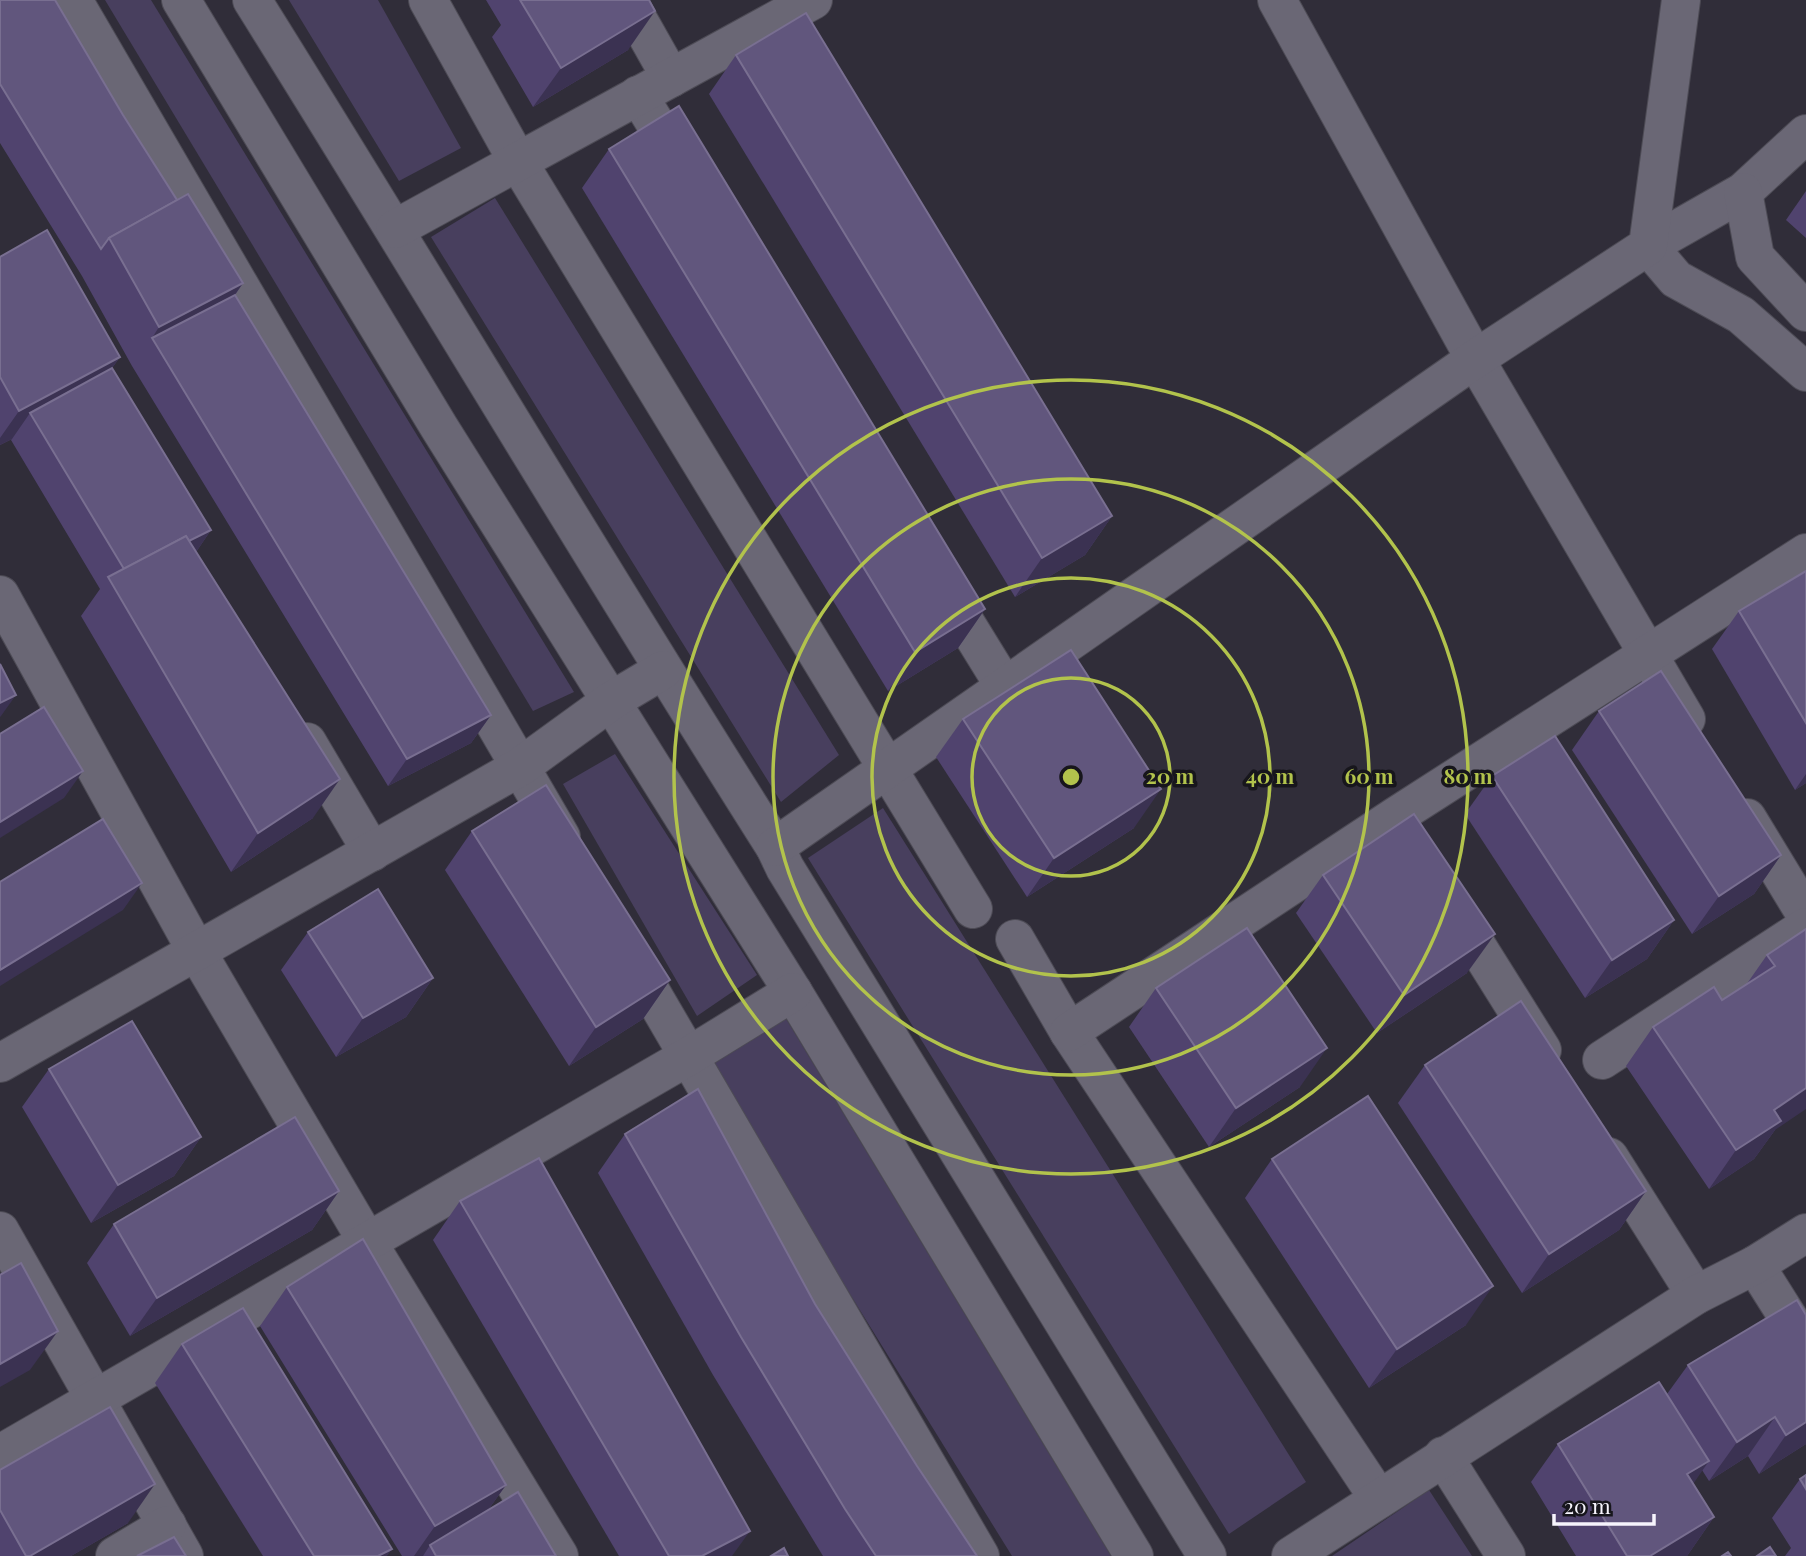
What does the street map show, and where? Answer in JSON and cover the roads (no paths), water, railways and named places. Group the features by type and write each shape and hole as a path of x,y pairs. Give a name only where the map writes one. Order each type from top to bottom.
{"street":[{"path":"73,0 577,863"},
{"path":"181,0 439,427 793,992 1134,1556"},
{"path":"251,0 395,229 663,670 775,847 785,868 1206,1556"},
{"path":"428,0 517,162 973,909"},
{"path":"627,0 655,87 697,190"},
{"path":"395,229 813,0"},
{"path":"1277,0 1475,359 1705,749"},
{"path":"1681,0 1648,246 1676,279 1741,316 1806,372"},
{"path":"775,847 1475,359 1648,246 1743,192 1806,134"},
{"path":"1743,192 1755,257 1806,312"},
{"path":"1069,1032 1396,816 1806,553"},
{"path":"925,557 1005,687"},
{"path":"0,595 197,951 368,1243 559,1556"},
{"path":"0,1063 520,767 611,701 663,670"},
{"path":"290,713 372,852"},
{"path":"1726,785 1806,915"},
{"path":"1396,816 1564,1085"},
{"path":"612,924 980,1556"},
{"path":"1602,1060 1806,927"},
{"path":"1015,939 1069,1032 1379,1499"},
{"path":"0,1454 689,1056 793,992"},
{"path":"1593,1131 1696,1295"},
{"path":"0,1231 176,1540 115,1556"},
{"path":"1291,1556 1696,1295 1755,1265 1806,1233"},
{"path":"1755,1265 1806,1346"},
{"path":"1443,1456 1506,1556"}]}
